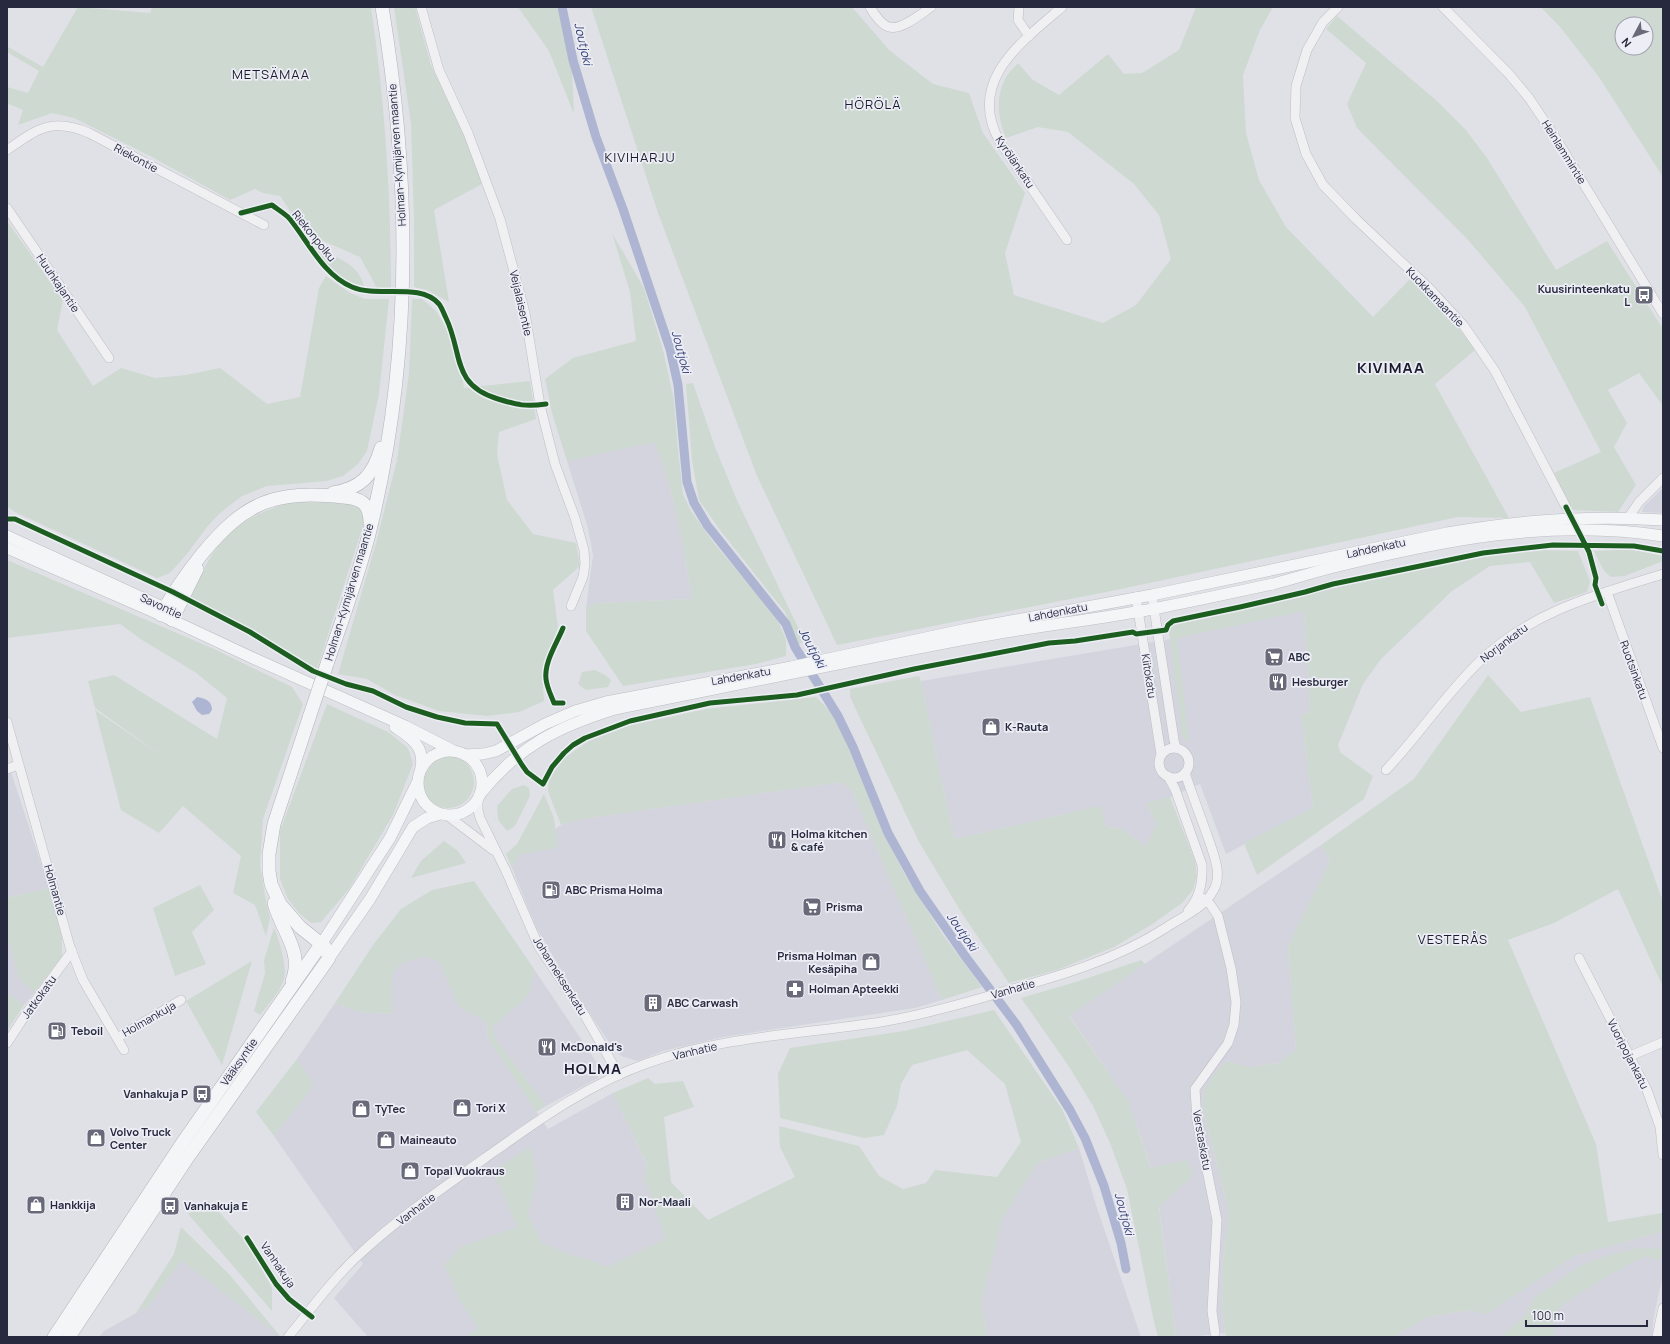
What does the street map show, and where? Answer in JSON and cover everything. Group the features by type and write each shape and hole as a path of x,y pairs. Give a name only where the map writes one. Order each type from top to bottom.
{"highway":[{"name":"Holman–Kymijärven maantie","path":"329,958 328,951 322,943 300,927 280,904 271,884 269,854 271,835 280,803 370,530 385,456 393,402 402,304 402,187 391,74 382,7"},
{"path":"323,495 350,489 358,485 369,474 378,456 393,402"},
{"path":"169,614 208,547 233,521 259,504 288,496 323,495 346,497 362,501 369,510 370,530"},
{"path":"271,884 275,906 291,942 296,963 294,975 283,998"},
{"name":"Vääksyntie","path":"54,1337 181,1145 322,943"},
{"name":"Vääksyntie","path":"69,1337 188,1157 329,958"}],"main road":[{"name":"Lahdenkatu","path":"479,796 506,764 524,750 563,728 615,709 837,661 1154,609 1273,584 1330,568 1417,549 1554,524 1584,517 1663,520"},
{"name":"Lahdenkatu","path":"837,661 967,628 1152,595 1491,525 1554,524 1594,529 1630,531 1663,536"},
{"name":"Savontie","path":"7,536 169,614 255,659 405,726 454,751"},
{"name":"Savontie","path":"7,548 169,614"},
{"name":"Lahdenkatu","path":"465,755 496,751 545,724 575,711 606,702 792,670"},
{"name":"Savontie","path":"368,709 410,738 422,756 421,768"},
{"path":"446,751 454,751 465,755 476,764 479,771 481,778 479,796 466,811 455,815 444,815 429,808 420,796 417,783 421,768 433,756 446,751"},
{"name":"Vääksyntie","path":"322,943 390,838 417,783"},
{"name":"Vääksyntie","path":"329,958 370,899 413,828 427,818 444,815"}],"street":[{"name":"Veijalaisentie","path":"421,7 439,70 468,132 500,219 525,313 540,405 555,464 575,518 584,550 585,564 583,577 571,606"},
{"path":"870,7 876,16 889,27 897,28 916,18 931,7"},
{"path":"1019,7 1018,20 1028,36"},
{"name":"Kuokkamaantie","path":"1338,7 1323,22 1307,50 1296,86 1295,118 1306,154 1323,185 1357,220 1430,289 1464,326 1495,371 1566,507"},
{"name":"Heinlammintie","path":"1443,7 1513,78 1528,98 1557,140 1663,314"},
{"name":"Kyrölänkatu","path":"1060,8 1012,52 1003,64 989,96 990,118 993,130 1067,240"},
{"name":"Riekontie","path":"7,150 34,131 54,126 73,126 264,225"},
{"name":"Huuhkajantie","path":"7,208 109,358"},
{"path":"1628,518 1638,502 1663,478"},
{"name":"Norjankatu","path":"1386,770 1401,755 1461,681 1480,661 1500,644 1537,619 1561,608 1663,574"},
{"name":"Ruotsinkatu","path":"1607,592 1663,748"},
{"name":"Kiitokatu","path":"1152,595 1176,748"},
{"name":"Kiitokatu","path":"1136,597 1161,754"},
{"name":"Holmantie","path":"7,722 72,951 83,980 124,1050"},
{"path":"1168,776 1177,777 1184,773 1188,766 1185,753 1176,748 1168,749 1161,754 1159,758 1159,766 1168,776 1175,789 1202,865 1202,897"},
{"path":"7,769 18,765"},
{"path":"1184,773 1217,866 1217,881 1215,889 1202,897"},
{"name":"Johanneksenkatu","path":"479,796 480,818 506,871 524,917 539,947 584,1014 618,1075"},
{"name":"Johanneksenkatu","path":"444,815 464,826 497,853"},
{"name":"Vanhatie","path":"288,1337 347,1267 380,1236 447,1185 533,1124 585,1092 618,1075 648,1063 687,1051 768,1036 882,1022 918,1015 984,998 1059,976 1106,959 1158,933 1180,919 1202,897"},
{"name":"Verstaskatu","path":"1202,897 1214,909 1222,927 1231,968 1236,1002 1234,1025 1228,1043 1195,1089 1197,1120 1217,1220 1212,1311 1215,1334"},
{"name":"Jatkokatu","path":"7,1043 28,1011 72,951"},
{"name":"Vuoripojankatu","path":"1579,958 1647,1090 1660,1127 1663,1155"},
{"name":"Holmankuja","path":"117,1038 181,1000"},
{"path":"1630,1056 1663,1042"},
{"path":"1657,1337 1663,1308"}],"shaded area":[{"path":"78,7 150,13 152,7 371,7 380,78 386,148 390,219 391,290 378,290 360,257 305,233 280,196 263,193 255,189 230,200 152,157 74,118 52,113 18,125 23,110 9,104 7,106 7,87 28,93 39,71 7,52 8,47 43,67"},
{"path":"394,7 415,7 431,65 465,136 482,184 434,210 449,302 427,290 414,287 414,219 411,124"},
{"path":"518,7 557,7 572,69 574,114 549,51"},
{"path":"591,7 852,7 889,50 933,84 969,93 983,133 1025,193 1005,253 1014,295 1103,323 1136,305 1171,259 1159,215 1134,184 1068,132 1038,127 1006,138 1001,123 999,100 1000,92 1006,77 1018,63 1033,80 1059,95 1108,54 1124,74 1142,73 1179,50 1196,7 1273,7 1260,30 1243,75 1246,133 1259,180 1286,227 1373,317 1411,278 1429,294 1445,312 1475,350 1435,384 1509,518 1458,517 1126,588 837,645 757,476 658,213"},
{"path":"1541,7 1663,7 1663,177 1599,77 1561,28"},
{"path":"1337,16 1437,101 1466,130 1487,158 1556,270 1607,241 1663,329 1663,406 1639,373 1608,390 1627,423 1614,447 1636,485 1618,512 1573,510 1554,473 1601,452 1525,307 1469,241 1357,128 1347,104 1366,63 1326,29"},
{"path":"7,221 63,300 57,330 93,386 121,368 155,378 186,375 220,368 267,404 300,397 319,288 326,276 350,293 365,299 389,299 379,394 367,451 358,464 343,476 327,481 267,486 242,496 220,513 170,573 157,578 15,512 7,506"},
{"path":"612,233 644,288 663,350 674,400 683,494 691,511 714,543 779,623 786,640 786,656 756,664 623,686 586,631 586,608 597,603 692,599 682,539 673,499 668,480 654,442 567,461 552,413 545,379 573,358 636,341 630,292"},
{"path":"313,246 351,266 357,272 364,287 347,281 335,272"},
{"path":"412,299 422,299 437,312 446,328 454,327 464,388 530,381 536,419 499,432 497,454 507,500 533,534 576,543 580,566 553,590 558,627 542,673 544,701 519,712 487,716 439,711 395,695 367,679 338,674 376,543 397,460 409,373"},
{"path":"693,383 715,447 736,498 804,640 799,645 785,612 720,530 699,500 692,460 686,384"},
{"path":"654,441 663,463 678,518 692,599 597,603 586,608 593,555 588,528 567,461"},
{"path":"1663,488 1663,513 1642,512 1644,506"},
{"path":"293,502 348,503 357,504 363,509 364,523 317,669 193,600 191,596 209,560 228,534 255,516 272,508"},
{"path":"1544,550 1578,551 1590,581 1587,592 1554,603 1530,562 1490,566 1452,591 1381,659 1363,684 1338,745 1341,753 1373,776 1364,799 1257,875 1244,843 1313,808 1301,715 1310,712 1304,611 1177,638 1189,744 1182,735 1169,630 1174,624 1363,581 1484,557"},
{"path":"1633,550 1663,556 1663,561 1625,576 1611,577 1604,571 1594,551"},
{"path":"7,560 214,649 292,687 303,704 263,819 260,865 270,918 266,936 255,905 233,893 241,856 183,806 159,833 121,810 95,710 168,760 95,708 88,681 114,675 217,739 227,698 195,672 142,640 120,624 7,638"},
{"path":"1304,610 1310,712 1301,715 1313,808 1226,854 1200,784 1166,799 1146,803 1157,825 1145,847 1123,829 1106,827 1101,806 954,839 921,681 1177,638"},
{"path":"595,670 611,680 608,687 586,690 578,684 582,672"},
{"path":"1488,675 1521,712 1590,697 1663,902 1663,987 1618,889 1554,923 1508,940 1596,1144 1608,1222 1662,1213 1663,1231 1574,1256 1486,1314 1470,1310 1428,1317 1392,1337 1226,1337 1222,1312 1223,1263 1229,1211 1203,1110 1203,1093 1214,1074 1227,1061 1248,1067 1279,1063 1296,1049 1288,946 1330,861 1321,845 1414,779"},
{"path":"919,676 954,839 1101,806 1106,827 1123,829 1145,847 1157,825 1146,803 1170,797 1195,861 1197,876 1193,890 1182,903 1151,925 1114,947 1057,970 1009,983 963,915 919,842 850,697 850,689"},
{"path":"816,697 835,716 883,832 904,873 941,932 982,987 942,1000 852,791 841,782 582,819 561,825 548,791 549,779 564,758 589,741 618,728 706,709"},
{"path":"327,704 388,732 408,748 413,764 393,815 349,889 321,922 311,923 299,913 288,899 280,879 280,831"},
{"path":"443,756 453,756 467,763 474,777 474,787 467,801 453,808 443,808 433,804 426,797 422,787 422,777 426,767 433,760"},
{"path":"7,760 49,888 7,898"},
{"path":"841,782 852,791 942,1000 915,1008 723,1037 663,1051 638,1061 621,1056 606,1038 560,968 536,927 512,868 519,855 557,847 555,829 561,825 582,819"},
{"path":"524,785 529,788 530,796 515,826 507,831 498,820 497,806 512,789"},
{"path":"544,794 554,818 558,847 519,855 512,868 506,854 517,844"},
{"path":"444,841 458,851 466,863 411,878 421,861"},
{"path":"1321,845 1330,861 1288,946 1296,1049 1279,1063 1248,1067 1227,1061 1203,1110 1229,1211 1223,1263 1222,1312 1225,1333 1176,1337 1156,1181 1128,1101 1069,1015"},
{"path":"474,881 534,969 529,995 492,1027 495,1038 546,1106 536,1112 488,1038 486,1021 458,1006 440,962 424,956 400,964 392,975 393,1014 359,1012 335,1003 373,945 401,909 432,890"},
{"path":"200,885 214,910 192,932 206,964 175,976 153,908"},
{"path":"49,888 62,936 62,956 35,992 19,979 7,934 7,898"},
{"path":"274,928 283,955 285,977 273,999 260,1015 254,1011 265,973 264,960"},
{"path":"7,934 19,979 35,992 24,1005 7,993"},
{"path":"424,956 440,962 458,1006 486,1021 488,1038 548,1129 613,1093 685,1247 501,1337 368,1337 334,1298 363,1264 274,1136 314,1085 297,1059 335,1003 359,1012 392,1014 392,975 400,964"},
{"path":"1141,960 1145,964 1069,1016 1128,1101 1151,1168 1188,1160 1194,1175 1159,1207 1176,1337 1158,1337 1127,1189 1110,1143 1093,1106 1068,1065 1021,998 1079,981"},
{"path":"252,961 222,1065 186,1001"},
{"path":"534,969 599,1066 598,1078 546,1106 495,1038 492,1027 529,995"},
{"path":"7,993 24,1005 7,1031"},
{"path":"994,1010 1062,1109 1079,1148 1037,1163 1002,1220 981,1305 988,1337 467,1337 478,1328 463,1306 444,1265 460,1247 517,1227 493,1172 530,1146 537,1180 528,1214 542,1243 571,1255 596,1262 607,1267 666,1239 644,1177 647,1165 613,1093 648,1078 655,1084 683,1081 694,1107 664,1117 671,1182 708,1220 795,1177 780,1147 779,1126 859,1146 879,1176 903,1189 926,1183 935,1170 997,1177 1021,1142 1005,1084 967,1050 912,1065 901,1084 897,1106 884,1135 864,1138 780,1118 778,1074 790,1048 904,1031"},
{"path":"297,1059 314,1085 274,1136 256,1112"},
{"path":"1079,1148 1097,1208 1141,1337 988,1337 981,1305 1002,1220 1037,1163"},
{"path":"209,1201 247,1243 272,1288 272,1311 188,1214"},
{"path":"181,1227 229,1274 280,1336 181,1260 149,1306 136,1313 174,1254"},
{"path":"1663,1231 1663,1274 1654,1316 1652,1337 1392,1337 1428,1317 1470,1310 1486,1314 1574,1256"},
{"path":"1638,1248 1663,1250 1659,1261 1647,1256 1641,1258 1595,1284 1561,1307 1556,1312 1554,1318 1554,1337 1500,1337 1525,1316 1535,1297 1580,1266 1605,1256"},
{"path":"181,1260 280,1336 99,1337 104,1331 149,1306"}],"water":[{"path":"197,697 205,699 211,704 212,710 209,714 202,715 197,711 192,702"}],"waterway":[{"name":"Joutjoki","path":"562,7 573,60 596,137 623,209 670,349 678,385 687,482 694,503 707,525 786,624 795,647 838,716 853,747 888,833 920,891 965,956 1016,1024 1070,1110 1085,1138 1104,1186 1121,1243 1126,1269"}],"cycle path":[{"name":"Riekonpolku","path":"241,213 272,205 289,218 324,266 342,282 352,287 362,290 410,292 431,297 442,309 451,331 461,366 465,376 472,385 483,393 511,403 522,405 546,404"},
{"path":"1566,507 1589,552 1596,578 1595,585 1602,604"},
{"path":"7,519 15,519 173,592 250,632 313,671 346,684 373,691 406,707 437,717 465,723 497,724 527,772 543,784 552,767 564,753 573,745 585,738 630,721 710,703 797,695 914,669 1049,643 1075,641 1133,632 1136,634 1166,630 1168,625 1173,621 1305,592 1333,584 1483,553 1553,545 1634,546 1663,551"},
{"path":"563,628 549,659 546,673 547,685 554,703 563,703"},
{"name":"Vanhakuja","path":"247,1238 276,1284 289,1299 312,1317"}],"place":[{"name":"Kuusirinteenkatu L","path":"1644,295"},
{"name":"ABC","path":"1274,657"},
{"name":"Hesburger","path":"1278,682"},
{"name":"K-Rauta","path":"991,727"},
{"name":"Holma kitchen & café","path":"777,840"},
{"name":"ABC Prisma Holma","path":"551,890"},
{"name":"Prisma","path":"812,907"},
{"name":"Prisma Holman Kesäpiha","path":"871,962"},
{"name":"Holman Apteekki","path":"795,989"},
{"name":"ABC Carwash","path":"653,1003"},
{"name":"Teboil","path":"57,1031"},
{"name":"McDonald's","path":"547,1047"},
{"name":"Vanhakuja P","path":"202,1094"},
{"name":"Tori X","path":"462,1108"},
{"name":"TyTec","path":"361,1109"},
{"name":"Volvo Truck Center","path":"96,1138"},
{"name":"Maineauto","path":"386,1140"},
{"name":"Topal Vuokraus","path":"410,1171"},
{"name":"Nor-Maali","path":"625,1202"},
{"name":"Hankkija","path":"36,1205"},
{"name":"Vanhakuja E","path":"170,1206"}],"district":[{"name":"METSÄMAA","path":"271,74"},
{"name":"HÖRÖLÄ","path":"873,104"},
{"name":"KIVIHARJU","path":"640,157"},
{"name":"KIVIMAA","path":"1391,368"},
{"name":"VESTERÅS","path":"1453,939"},
{"name":"HOLMA","path":"593,1069"}]}
